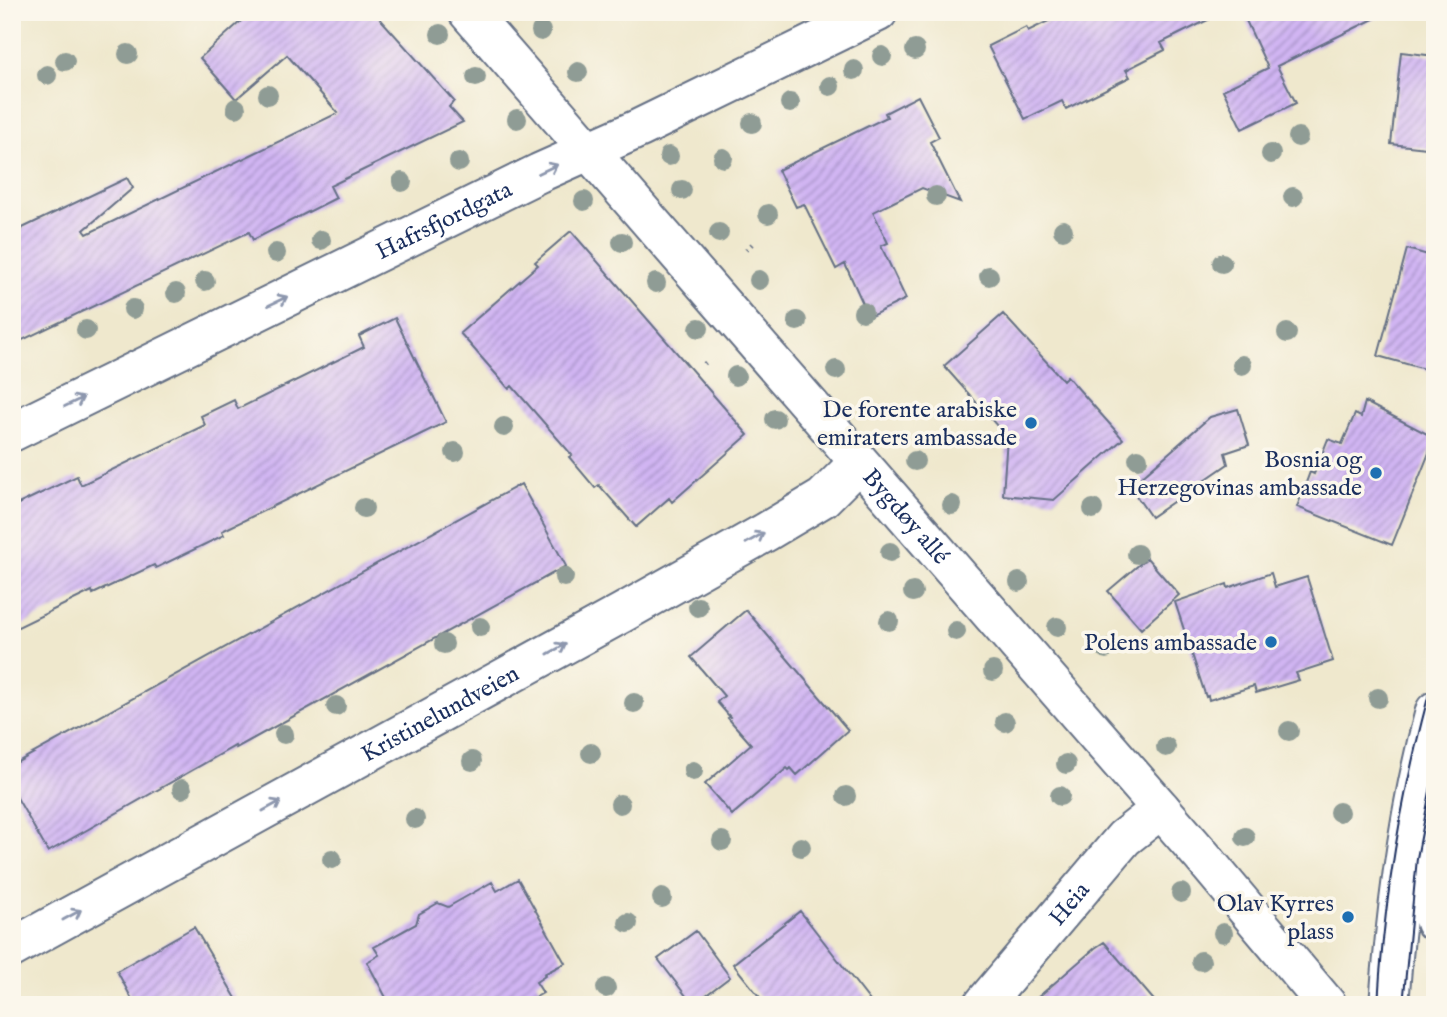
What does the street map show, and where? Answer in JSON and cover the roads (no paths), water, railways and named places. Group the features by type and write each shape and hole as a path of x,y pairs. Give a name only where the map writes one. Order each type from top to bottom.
{"street":[{"name":"Bygdøy allé","path":"468,12 1161,809 1327,1005"},
{"name":"Hafrsfjordgata","path":"12,432 878,12"},
{"name":"Kristinelundveien","path":"12,948 755,538 823,498 858,463"},
{"path":"1389,1005 1392,957 1410,829 1435,711"},
{"name":"Heia","path":"983,1005 1124,838 1161,809"},
{"path":"1410,829 1435,922"},
{"name":"Bygdøy allé","path":"1288,959 1302,1005"}],"tram line":[{"path":"1378,1005 1385,921 1397,837 1435,672"},
{"path":"1403,1005 1417,858 1435,766"}],"place":[{"name":"De forente arabiske emiraters ambassade","path":"1031,423"},
{"name":"Bosnia og Herzegovinas ambassade","path":"1376,473"},
{"name":"Polens ambassade","path":"1271,642"},
{"name":"Olav Kyrres plass","path":"1348,917"}]}
